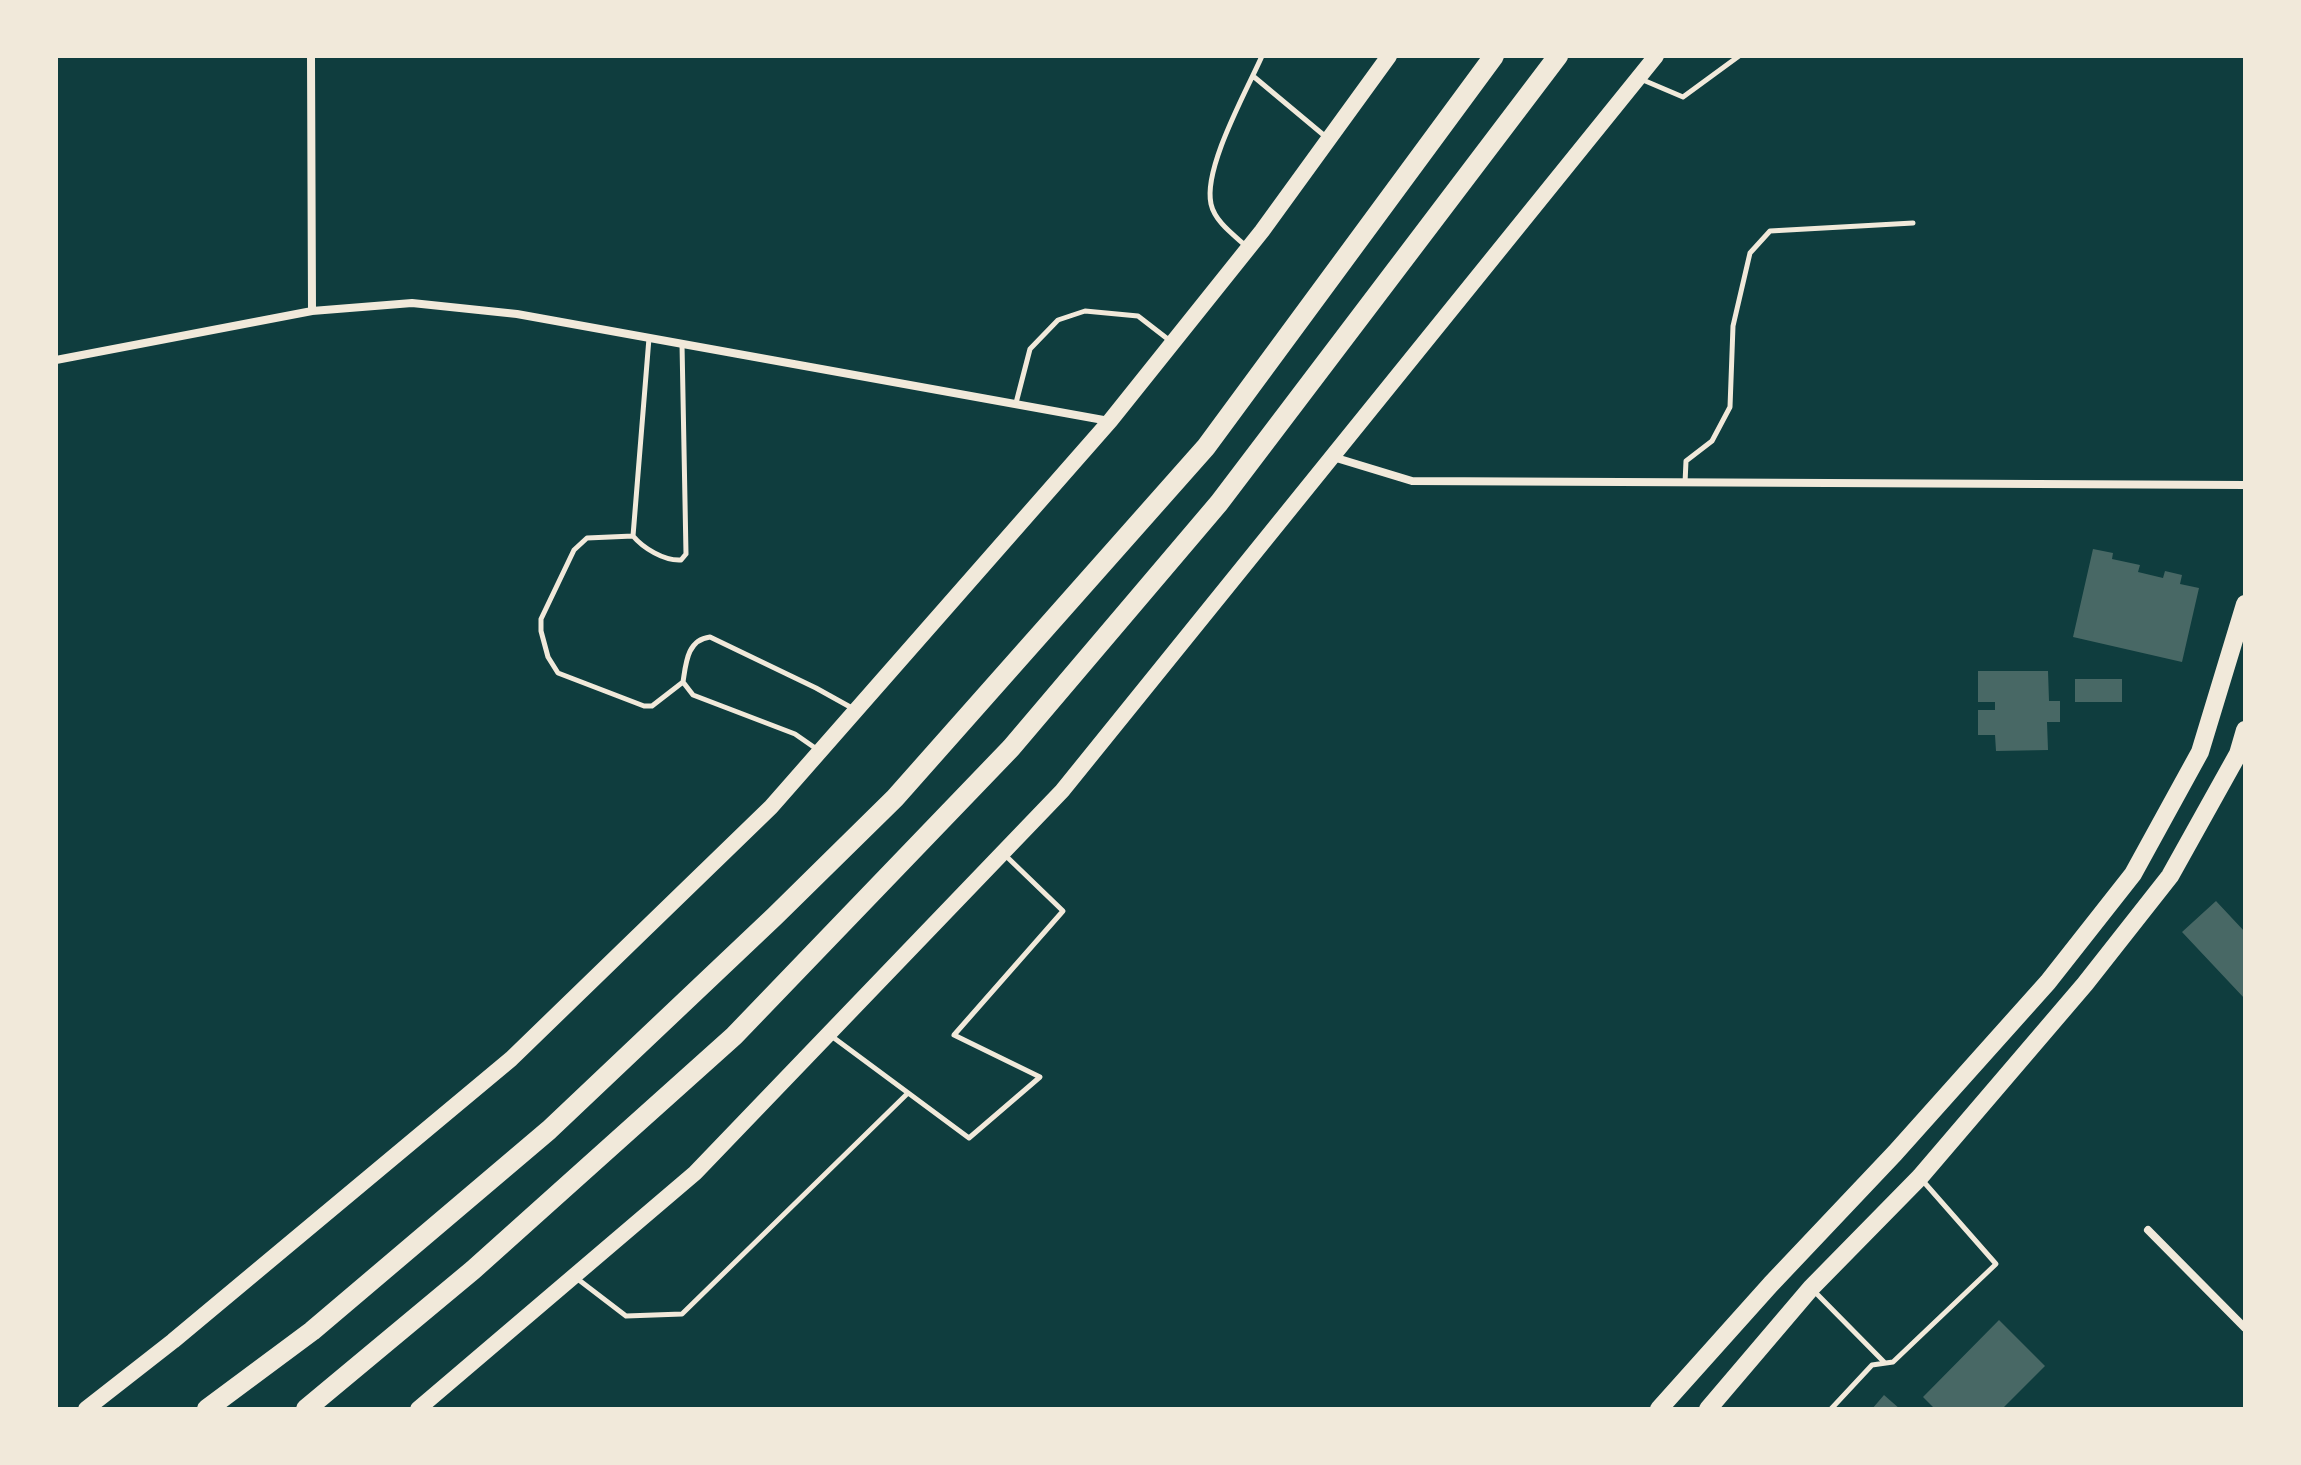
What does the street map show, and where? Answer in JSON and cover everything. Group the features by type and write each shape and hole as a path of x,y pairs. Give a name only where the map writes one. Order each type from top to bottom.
{"highway":[{"path":"207,1409 312,1331 549,1130 895,798 1206,447 1494,56"},
{"path":"306,1409 473,1270 734,1036 1011,748 1219,503 1558,56"}],"main road":[{"path":"418,1409 695,1173 1062,791 1656,56"},
{"path":"86,1409 173,1341 511,1059 771,807 1110,421 1248,248 1329,139 1383,58"},
{"path":"1659,1409 2048,982 2133,874 2200,752 2245,604"},
{"path":"1708,1409 1811,1288 1920,1177 2085,984 2170,876 2241,754 2245,730"},
{"path":"1785,1270 1811,1288"}],"street":[{"path":"311,56 312,311"},
{"path":"56,360 312,311 412,303 517,314 1110,421"},
{"path":"1330,456 1412,481 2245,485"},
{"path":"2148,1230 2245,1328"}],"lane":[{"path":"1248,248 1222,224 1211,203 1213,167 1262,56"},
{"path":"1638,78 1683,97 1739,56"},
{"path":"1253,76 1329,139"},
{"path":"1685,484 1686,461 1712,441 1730,407 1733,326 1750,253 1770,231 1913,223"},
{"path":"1015,404 1030,349 1058,320 1085,311 1138,316 1172,342"},
{"path":"649,338 633,536 642,547 675,561 686,554 682,344"},
{"path":"633,536 587,538 574,550 541,619 548,657 558,673 644,706 652,706 683,682 686,659 692,647 701,638 710,637 856,710"},
{"path":"683,682 693,695 795,734 820,751"},
{"path":"829,1034 969,1138 1040,1077 954,1035 1063,911 1003,852"},
{"path":"574,1277 626,1316 682,1314 908,1093"},
{"path":"1831,1409 1872,1365 1893,1362 1996,1264 1920,1177"},
{"path":"1811,1288 1885,1363"}],"building":[{"path":"2093,549 2113,553 2112,559 2140,565 2138,572 2163,578 2165,571 2182,575 2180,584 2199,588 2182,662 2073,637"},
{"path":"1978,671 2048,671 2049,701 2060,701 2060,722 2047,722 2048,750 1996,751 1995,735 1978,735 1978,710 1995,710 1995,702 1978,702"},
{"path":"2075,679 2122,679 2122,702 2075,702"},
{"path":"2216,901 2245,932 2245,999 2182,932"},
{"path":"1999,1320 2045,1366 2002,1409 1935,1409 1923,1397"},
{"path":"1884,1395 1900,1409 1872,1409"}]}
